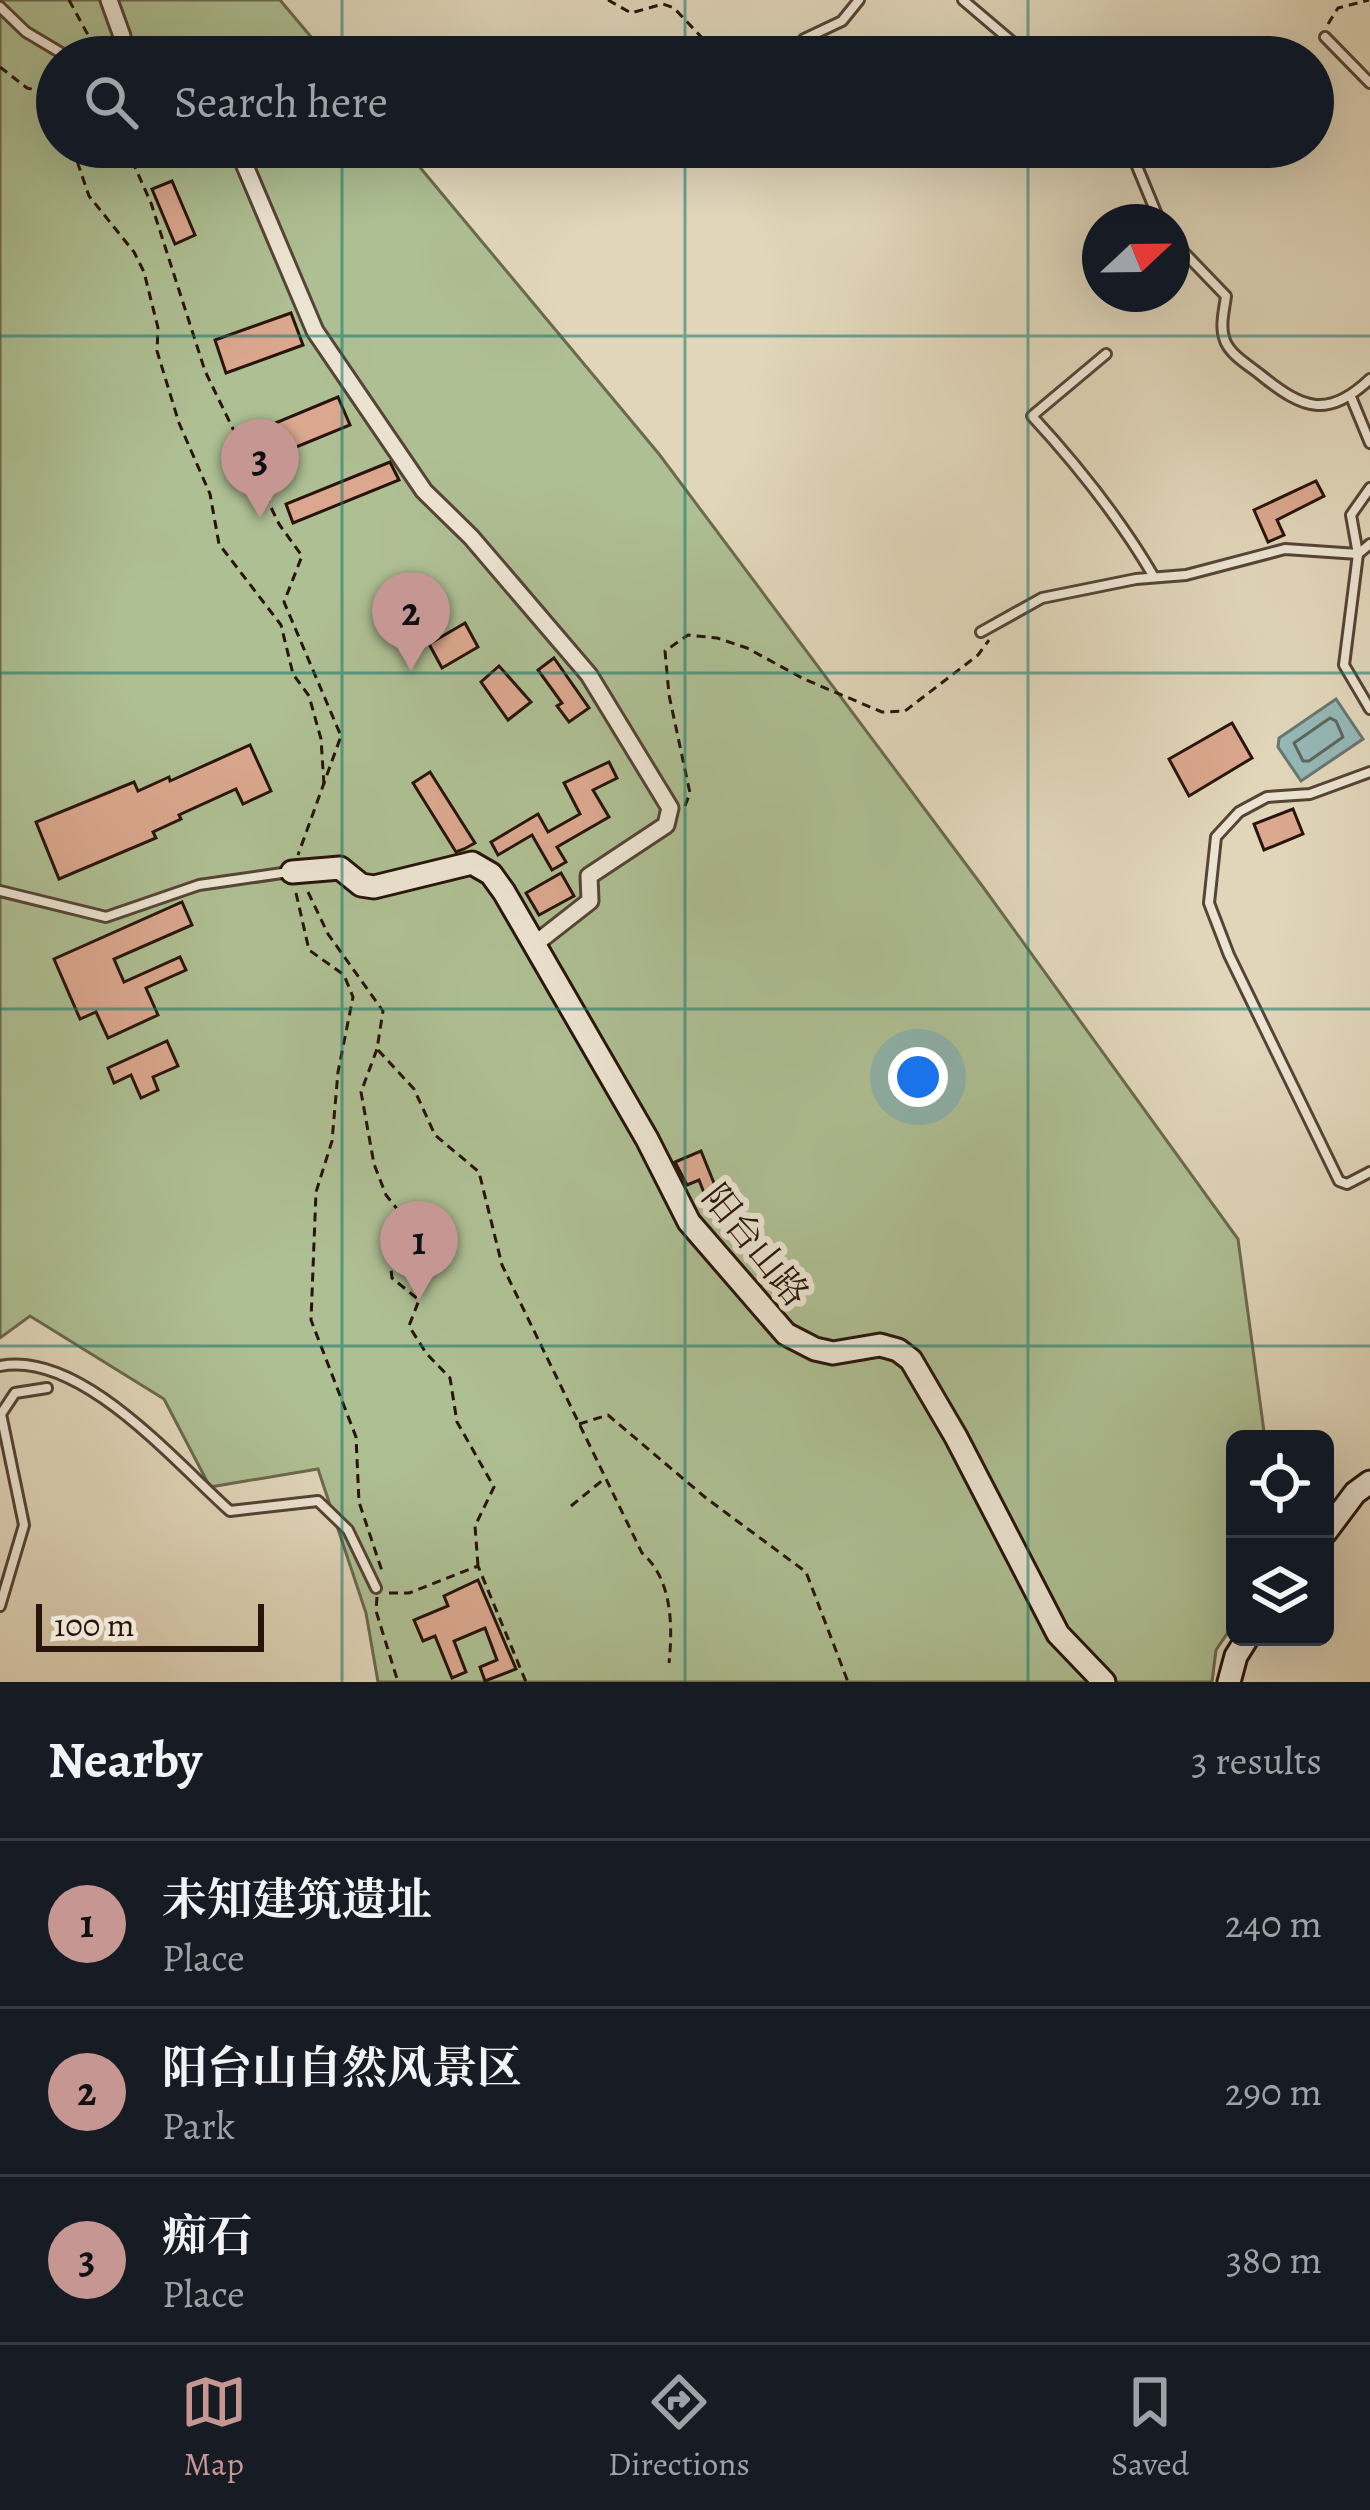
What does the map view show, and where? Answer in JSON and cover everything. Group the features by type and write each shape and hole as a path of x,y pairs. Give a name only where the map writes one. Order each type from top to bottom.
{"street":[{"path":"109,0 121,36"},
{"path":"245,168 315,331 424,490 471,537 589,675 670,808 666,825 589,876 590,901 535,944"},
{"name":"阳台山路","path":"298,872 340,868 361,885 374,886 472,863 491,874 647,1139 689,1222 786,1334 833,1353 880,1345 911,1360 1058,1634 1076,1658 1104,1682"},
{"path":"1334,1521 1370,1482"},
{"path":"1229,1682 1242,1646"}],"lane":[{"path":"810,36 842,21 859,0"},
{"path":"964,0 1006,36"},
{"path":"0,7 36,38"},
{"path":"1334,47 1370,83"},
{"path":"1138,168 1153,204"},
{"path":"1190,258 1226,296 1222,329 1228,349 1293,401 1322,406 1351,397 1370,379"},
{"path":"1106,353 1032,416 1088,477 1154,578"},
{"path":"1351,397 1370,443"},
{"path":"1370,488 1351,514 1358,554 1344,665 1370,709"},
{"path":"981,632 1042,598 1186,575 1285,549 1358,554 1370,544"},
{"path":"1370,772 1310,794 1267,797 1239,812 1216,837 1209,903 1258,1017 1339,1181 1347,1184 1370,1172"},
{"path":"0,891 106,917 199,885 298,872"},
{"path":"0,1366 50,1367 82,1382 230,1511 318,1501 348,1530 376,1588"},
{"path":"0,1606 23,1525 1,1414 15,1394 47,1388"}],"path":[{"path":"69,0 96,36"},
{"path":"608,0 632,13 663,4 674,8 700,36"},
{"path":"1325,36 1338,8 1369,0"},
{"path":"0,68 36,90"},
{"path":"79,168 89,196 134,252 144,272 158,328 157,351 179,423 210,494 219,544 281,626 293,674 309,696 321,739 324,790"},
{"path":"136,168 152,203 205,371 279,524 302,556 284,602 340,736 298,872 309,950 344,975 353,997 338,1072 332,1141 316,1192 311,1320 356,1437 358,1502 383,1573 376,1588 376,1611 398,1682"},
{"path":"666,825 682,814 690,793 669,695 665,651 688,635 747,648 804,680 882,712 905,711 978,655 998,623"},
{"path":"298,872 328,934 383,1011 377,1049 362,1092 374,1164 386,1195 405,1219 388,1242 392,1278 419,1300 409,1326 450,1378 457,1422 494,1487 475,1526 478,1566 526,1682"},
{"path":"377,1049 414,1089 435,1135 479,1172 502,1265 642,1553 657,1567 673,1627 669,1663"},
{"path":"577,1425 608,1415 706,1498 806,1572 848,1682"},
{"path":"571,1506 605,1478"},
{"path":"376,1588 409,1593 478,1566"}],"green space":[{"path":"0,0 280,0 310,36 36,36 36,168 421,168 659,454 983,887 1238,1239 1264,1430 1226,1430 1226,1635 1216,1650 1212,1682 378,1682 366,1613 318,1469 210,1487 164,1399 30,1316 0,1338"}],"water":[{"path":"1336,699 1363,739 1301,781 1278,747 1279,738"}],"building":[{"path":"172,181 195,235 175,244 152,189"},
{"path":"291,313 303,345 226,373 215,340"},
{"path":"338,397 350,425 267,459 256,431"},
{"path":"390,462 399,480 293,523 286,504"},
{"path":"1316,481 1324,496 1277,520 1284,535 1268,542 1254,510"},
{"path":"465,623 478,647 442,668 429,644"},
{"path":"554,658 589,708 569,722 557,706 562,703 538,670"},
{"path":"499,666 531,702 508,720 481,682"},
{"path":"1232,723 1252,758 1189,796 1169,759"},
{"path":"250,745 271,791 243,804 236,789 179,815 181,819 153,832 156,838 59,879 36,822 134,782 138,791 169,777 170,781"},
{"path":"609,762 617,778 593,790 609,817 557,847 566,862 552,870 532,835 498,855 491,842 538,814 548,832 580,814 564,783"},
{"path":"430,772 475,843 464,849 456,852 413,783"},
{"path":"1293,809 1303,834 1264,850 1254,824"},
{"path":"561,873 574,896 539,915 526,893"},
{"path":"182,902 192,925 114,959 124,982 180,957 186,970 146,988 158,1015 108,1038 96,1012 80,1019 54,959"},
{"path":"167,1041 178,1066 153,1077 158,1090 141,1098 131,1075 114,1083 108,1068"},
{"path":"701,1151 720,1198 708,1203 699,1180 687,1185 675,1162"},
{"path":"478,1580 516,1669 485,1681 480,1667 497,1660 485,1628 454,1641 466,1672 452,1678 435,1636 423,1641 414,1620 448,1606 444,1596"}],"place":[{"name":"痴石","path":"260,518"},
{"name":"阳台山自然风景区","path":"411,671"},
{"name":"未知建筑遗址","path":"419,1300"}]}
